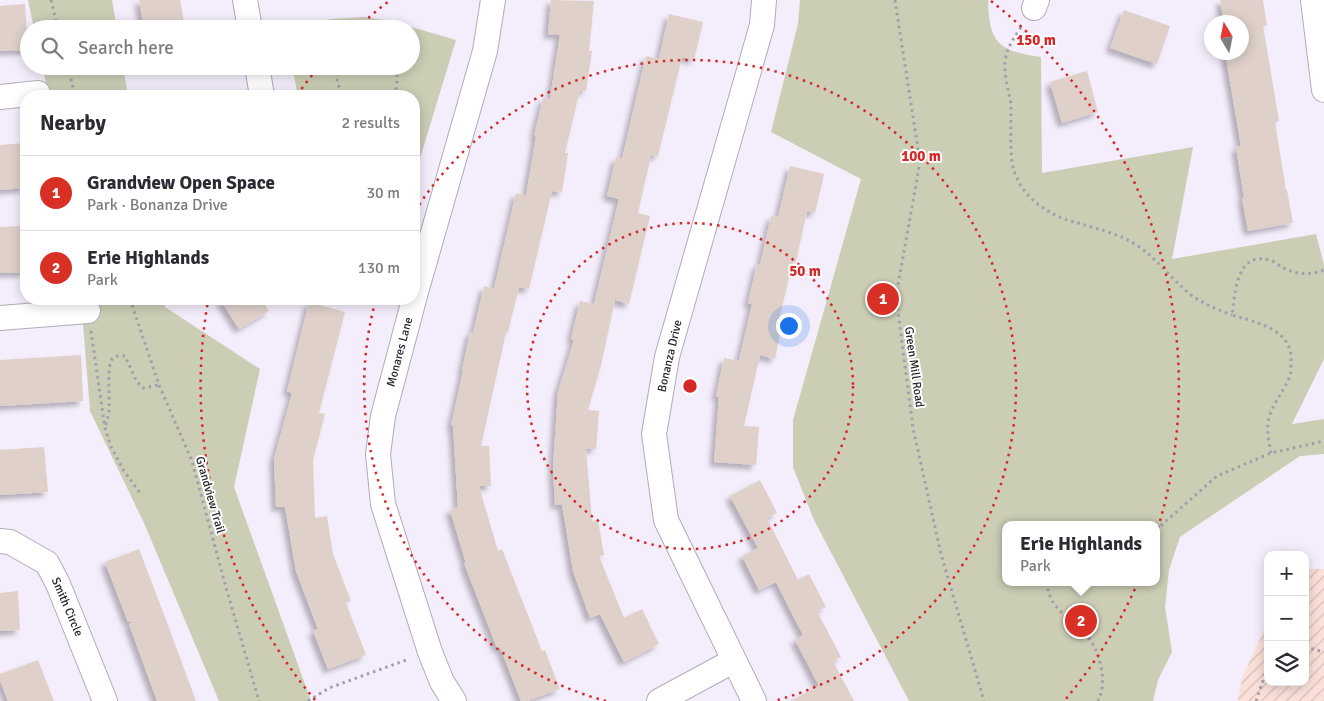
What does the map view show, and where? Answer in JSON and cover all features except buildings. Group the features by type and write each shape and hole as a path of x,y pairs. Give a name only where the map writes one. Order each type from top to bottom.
{"street":[{"path":"245,0 248,20"},
{"name":"Monares Lane","path":"420,274 485,51 493,0"},
{"name":"Bonanza Drive","path":"754,701 666,520 654,434 667,357 762,25 764,0"},
{"path":"1313,0 1324,90"},
{"path":"258,75 261,90"},
{"path":"0,97 20,95"},
{"name":"Monares Lane","path":"411,305 383,416 378,454 383,504 430,652 442,682 454,701"},
{"path":"0,318 88,311"},
{"name":"Smith Circle","path":"0,541 10,542 47,563 58,584 105,701"},
{"path":"659,701 734,660"}],"path":[{"path":"51,0 56,20"},
{"name":"Green Mill Road","path":"895,0 920,162 896,296 913,428 941,554 984,701"},
{"path":"1013,39 1005,53 1004,61 1005,78 1011,102 1012,163 1018,183 1033,201 1050,213 1076,223 1101,229 1134,243 1152,256 1167,273 1192,295 1213,308 1274,329 1285,339 1292,354 1290,375 1279,394 1269,418 1268,435 1271,453"},
{"path":"70,75 74,90"},
{"path":"338,75 337,82 340,90"},
{"path":"396,90 397,75"},
{"path":"1232,315 1238,275 1246,264 1259,259 1270,260 1286,270 1303,274 1324,270"},
{"name":"Grandview Trail","path":"132,305 159,385 192,461 258,701"},
{"path":"88,311 105,428 111,447 124,471 140,493"},
{"path":"105,428 109,412 109,370 114,358 119,355 125,356 137,382 143,388 159,385"},
{"path":"1160,526 1217,476 1271,453 1324,441"},
{"path":"1047,586 1055,606 1088,637 1098,654 1104,683 1098,701"},
{"path":"1309,648 1324,652"},
{"path":"308,701 329,688 430,652"},
{"path":"1256,701 1264,678"}],"shaded area":[{"path":"1309,569 1324,569 1324,701 1238,701 1242,678 1264,631 1264,686 1309,686"}],"green space":[{"path":"28,0 112,0 115,20 32,20"},
{"path":"800,0 988,0 991,27 999,43 1015,52 1041,57 1042,173 1193,147 1172,259 1316,234 1324,265 1324,359 1292,424 1324,419 1324,454 1300,456 1180,537 1169,570 1165,607 1172,652 1158,680 1153,701 909,701 814,520 793,467 793,420 861,179 771,132 798,24"},
{"path":"364,17 384,20 326,20"},
{"path":"420,29 456,40 420,158 420,90 297,90 294,75 420,75"},
{"path":"44,75 124,75 127,90 48,90"},
{"path":"81,305 164,305 260,369 234,487 311,701 219,701 144,523 90,411"}],"place":[{"name":"Grandview Open Space","path":"883,299"},
{"name":"Erie Highlands","path":"1081,621"}]}
